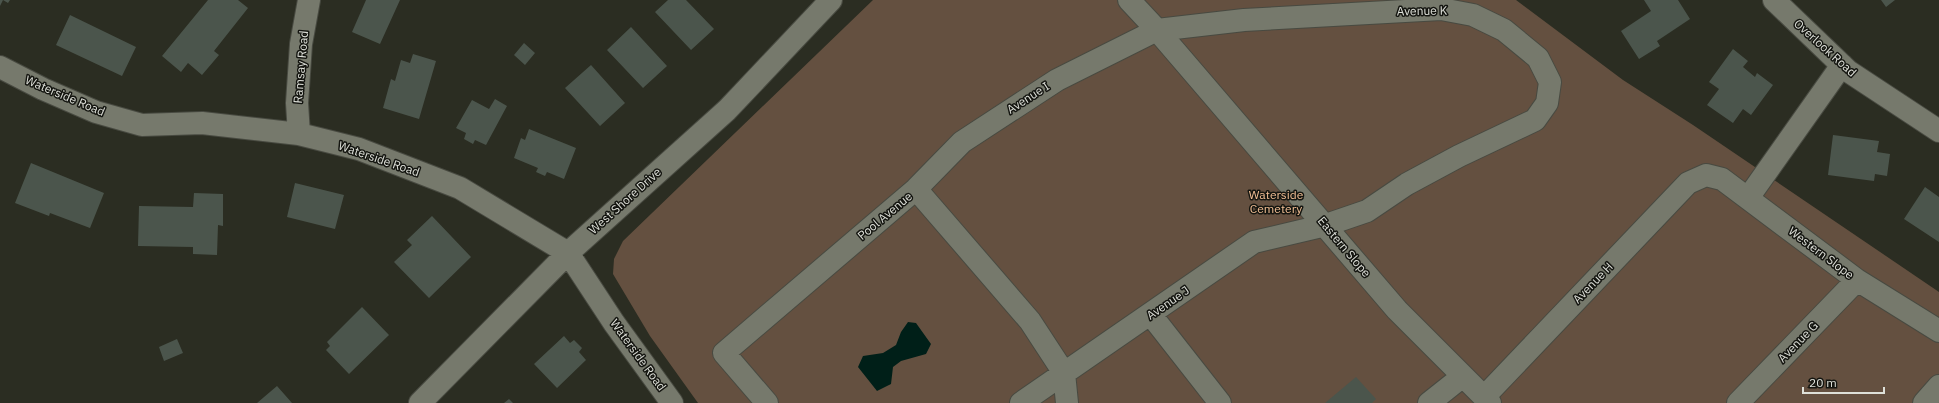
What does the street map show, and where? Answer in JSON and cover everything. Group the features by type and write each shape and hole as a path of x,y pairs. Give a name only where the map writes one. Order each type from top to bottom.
{"street":[{"name":"Ramsay Road","path":"298,134 297,103 301,44 309,0"},
{"name":"West Shore Drive","path":"420,403 568,253 727,110 831,0"},
{"path":"1129,0 1156,30"},
{"name":"Overlook Road","path":"1774,0 1842,65 1939,131"},
{"name":"Avenue K","path":"1156,30 1244,20 1441,9 1473,15 1504,30 1538,58 1550,82 1547,103 1534,120 1459,156 1407,184 1367,210 1326,225"},
{"name":"Avenue I","path":"916,189 962,142 1057,80 1156,30"},
{"name":"Eastern Slope","path":"1156,30 1326,225 1397,310 1487,400"},
{"path":"1748,198 1842,65"},
{"name":"Waterside Road","path":"0,67 43,89 96,112 142,125 202,123 298,134 360,149 460,188 568,253 614,323 672,403"},
{"name":"Western Slope","path":"1706,175 1722,179 1857,280 1939,331"},
{"name":"Avenue H","path":"1487,400 1688,183 1706,175"},
{"name":"Pool Avenue","path":"767,403 724,353 916,189 1030,321 1064,373"},
{"name":"Avenue J","path":"1021,403 1151,315 1254,242 1326,225"},
{"name":"Avenue G","path":"1738,403 1857,280"},
{"path":"1151,315 1220,403"},
{"path":"1064,373 1067,403"},
{"path":"1429,403 1463,376"},
{"path":"1924,403 1939,386"}],"green space":[{"name":"Waterside Cemetery","path":"873,0 1516,0 1623,80 1693,125 1939,292 1939,403 698,403 650,336 613,274 614,259 623,241"}],"water":[{"path":"908,322 916,323 931,344 926,354 901,361 893,367 891,384 877,391 858,367 863,356 883,353 896,345 901,332"}],"building":[{"path":"3,0 10,0 8,3"},
{"path":"208,0 238,0 248,8 214,51 219,55 202,75 188,63 181,72 162,56"},
{"path":"366,0 400,0 380,44 352,32"},
{"path":"668,0 686,0 714,29 691,50 655,12"},
{"path":"1644,0 1678,0 1690,19 1657,41 1660,46 1639,59 1621,31 1651,11"},
{"path":"1881,0 1895,0 1886,7"},
{"path":"70,15 136,47 122,76 56,45"},
{"path":"631,27 667,66 643,88 607,50"},
{"path":"524,43 535,53 525,65 514,55"},
{"path":"1733,49 1748,61 1743,67 1755,77 1757,73 1773,85 1751,115 1743,109 1733,123 1707,105 1719,89 1709,82"},
{"path":"413,54 436,61 419,119 383,108 391,79 395,81 401,60 410,63"},
{"path":"591,65 625,103 600,126 565,88"},
{"path":"495,99 507,106 486,145 475,140 473,144 464,139 466,133 456,128 472,100 489,109"},
{"path":"529,129 576,148 564,179 547,172 545,176 536,172 538,168 514,158 521,138 525,140"},
{"path":"1833,135 1879,141 1877,152 1890,154 1887,176 1875,174 1874,181 1828,175"},
{"path":"31,163 104,193 90,228 50,213 49,216 15,203"},
{"path":"295,183 344,195 335,229 287,217"},
{"path":"1925,187 1939,197 1939,242 1904,219"},
{"path":"194,193 223,194 223,226 218,225 217,255 193,254 193,247 138,246 139,206 193,207"},
{"path":"432,216 471,257 429,298 394,262 412,245 407,240"},
{"path":"362,307 389,335 349,374 326,350 330,346 327,342"},
{"path":"564,336 570,343 574,340 582,348 579,352 586,360 557,388 534,364"},
{"path":"177,339 183,353 164,361 159,347"},
{"path":"1356,377 1376,399 1372,403 1325,403"},
{"path":"277,386 292,403 257,403"},
{"path":"509,399 513,403 504,403"}]}
